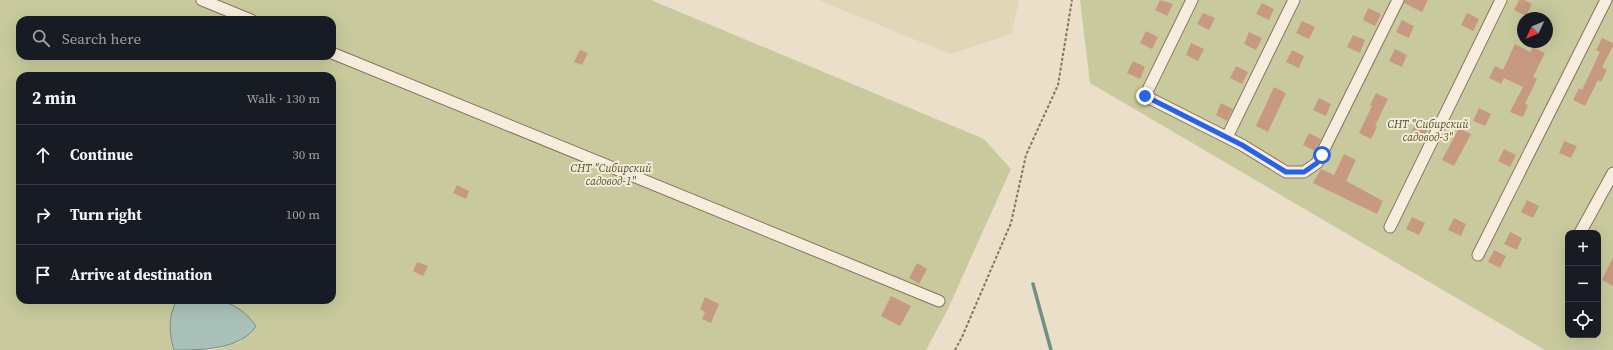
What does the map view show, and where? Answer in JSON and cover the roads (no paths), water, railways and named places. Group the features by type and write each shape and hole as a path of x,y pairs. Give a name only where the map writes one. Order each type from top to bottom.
{"street":[{"path":"202,0 241,16"},
{"path":"1192,0 1145,96 1227,137 1286,172 1304,172 1317,163 1398,0"},
{"path":"1227,137 1294,0"},
{"path":"1390,227 1501,0"},
{"path":"1478,255 1606,0"},
{"path":"336,55 938,301"},
{"path":"1582,230 1613,173"}],"waterway":[{"path":"1033,284 1051,350"}],"park label":[{"name":"СНТ \"Сибирский садовод-3\"","path":"1428,130"},
{"name":"СНТ \"Сибирский садовод-1\"","path":"611,174"}]}
